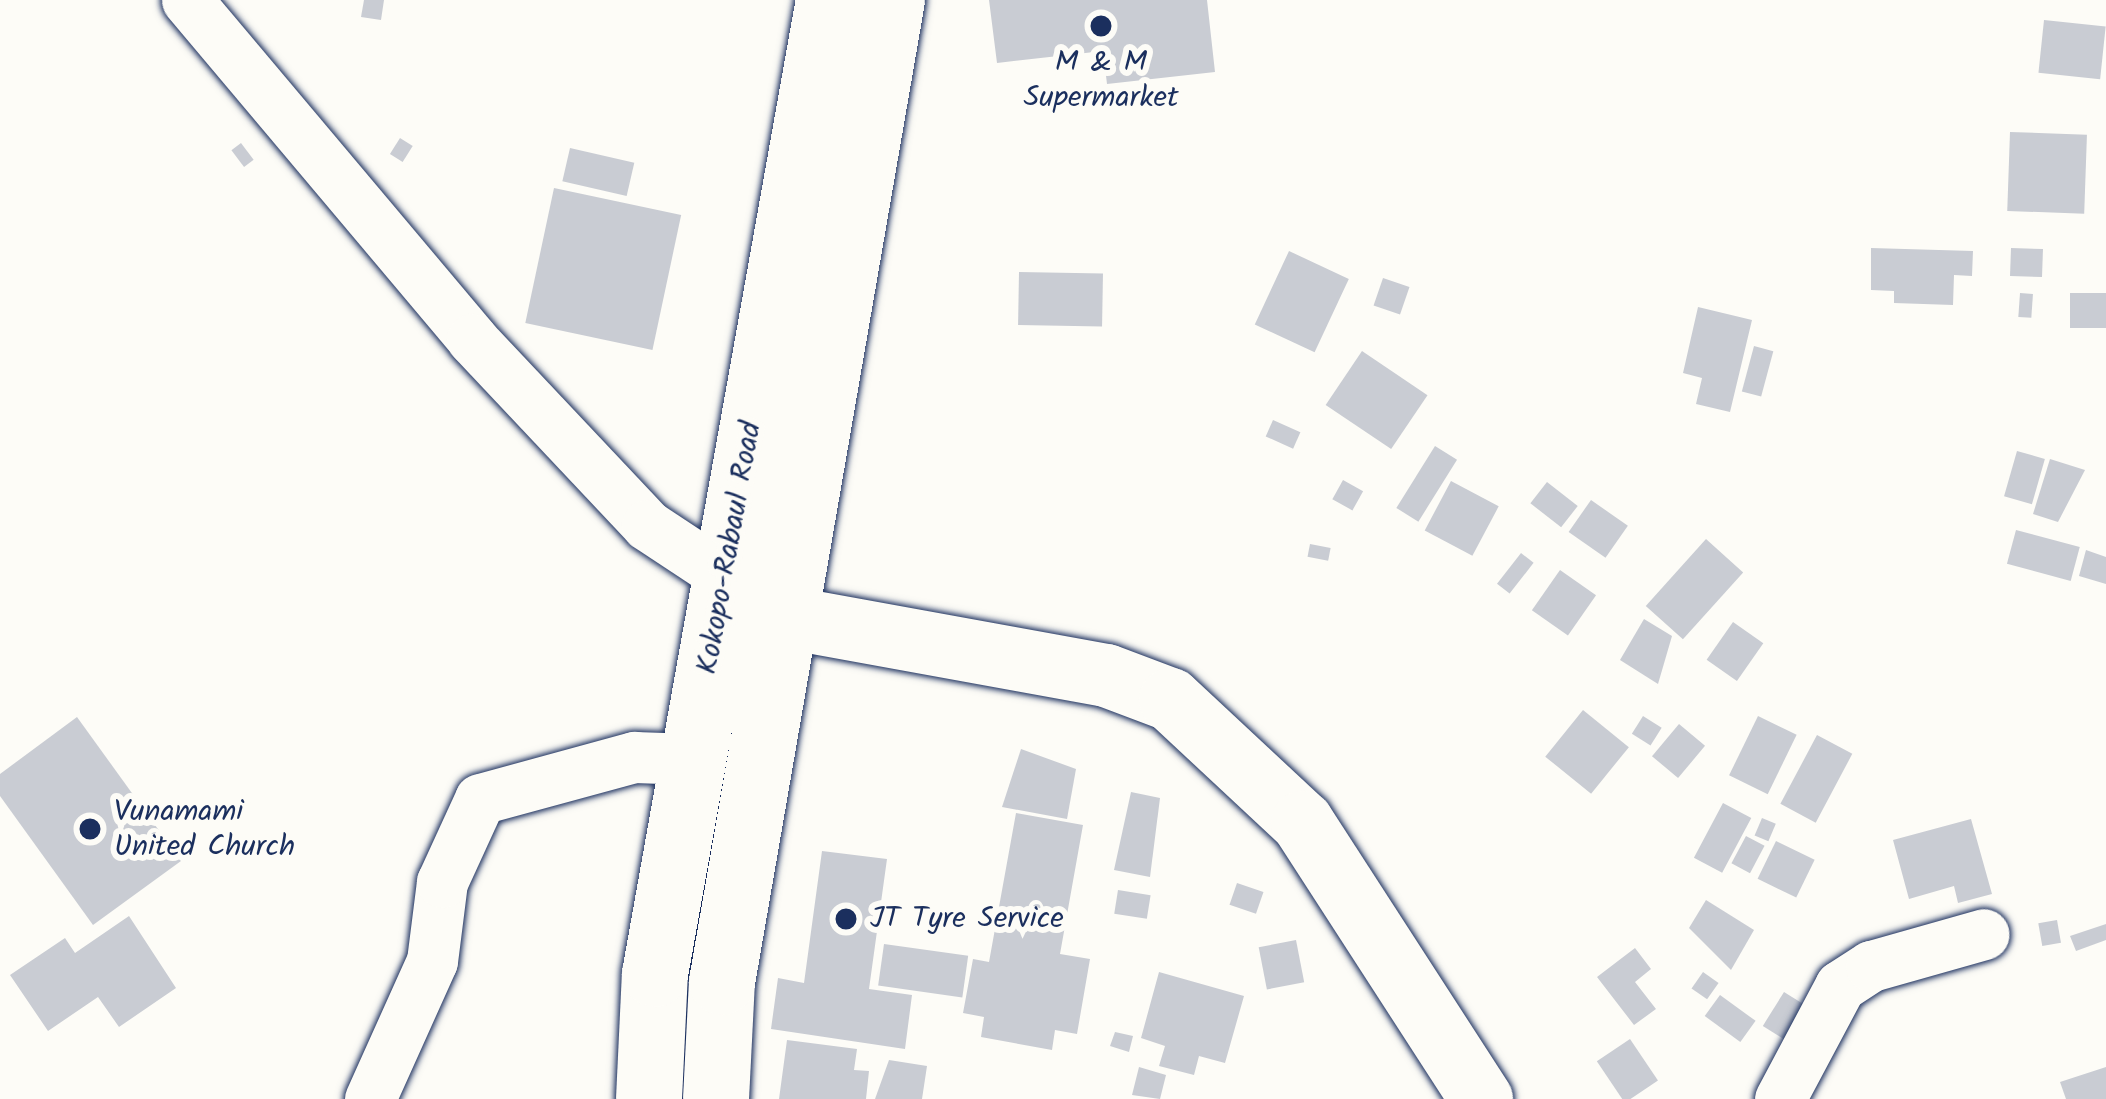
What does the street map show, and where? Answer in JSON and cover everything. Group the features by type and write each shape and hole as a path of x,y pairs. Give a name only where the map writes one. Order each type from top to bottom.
{"main road":[{"name":"Kokopo-Rabaul Road","path":"649,1099 656,974 830,0"},
{"name":"Kokopo-Rabaul Road","path":"716,1099 722,982 781,616 892,0"}],"street":[{"path":"187,0 488,356 647,525 724,576"},
{"path":"781,616 1106,675 1170,699 1302,822 1481,1099"},
{"path":"370,1099 432,961 442,882 480,799 634,757 693,759"},
{"path":"1780,1099 1840,986 1870,966 1984,934"}],"building":[{"path":"364,0 384,0 381,20 361,17"},
{"name":"M & M Supermarket","path":"989,0 1207,0 1215,72 1107,84 1103,51 997,63"},
{"path":"2044,20 2106,26 2100,79 2038,73"},
{"path":"2010,132 2087,135 2084,214 2007,211"},
{"path":"400,138 413,146 403,162 390,154"},
{"path":"241,143 254,160 244,167 231,150"},
{"path":"570,148 634,163 627,196 562,181"},
{"path":"554,188 681,215 652,350 525,323"},
{"path":"1871,248 1973,251 1972,276 1954,275 1953,305 1894,303 1894,291 1871,290"},
{"path":"2011,248 2043,249 2042,277 2010,276"},
{"path":"1289,251 1349,279 1315,352 1255,324"},
{"path":"1019,272 1103,273 1102,326 1018,325"},
{"path":"1383,278 1409,287 1400,315 1374,305"},
{"path":"2020,293 2033,294 2031,318 2018,317"},
{"path":"2070,293 2106,293 2106,328 2070,328"},
{"path":"1698,307 1752,320 1730,412 1696,404 1702,378 1683,373"},
{"path":"1754,346 1773,351 1761,397 1742,391"},
{"path":"1362,351 1427,395 1391,449 1326,405"},
{"path":"1273,420 1300,432 1293,449 1266,436"},
{"path":"1435,446 1457,460 1418,522 1396,508"},
{"path":"2017,451 2045,459 2032,504 2004,496"},
{"path":"2050,459 2085,470 2058,522 2033,514"},
{"path":"1343,480 1363,491 1352,510 1332,499"},
{"path":"1451,481 1499,506 1472,556 1425,530"},
{"path":"1547,482 1578,506 1561,527 1530,503"},
{"path":"1591,500 1628,526 1605,558 1569,532"},
{"path":"2016,530 2080,547 2071,581 2007,564"},
{"path":"1706,539 1743,572 1683,639 1646,606"},
{"path":"1310,544 1331,548 1328,561 1308,557"},
{"path":"2086,550 2106,557 2106,584 2079,576"},
{"path":"1521,553 1534,563 1510,594 1497,584"},
{"path":"1560,570 1596,595 1568,635 1532,610"},
{"path":"1644,619 1672,636 1658,684 1620,660"},
{"path":"1733,622 1763,643 1737,681 1707,660"},
{"path":"1583,710 1629,747 1591,794 1545,757"},
{"path":"1643,716 1662,728 1651,745 1632,734"},
{"path":"1758,716 1797,735 1768,794 1729,775"},
{"name":"Vunamami United Church","path":"77,717 181,861 93,925 0,796 0,774"},
{"path":"1679,724 1705,746 1678,778 1652,756"},
{"path":"1817,735 1852,754 1816,823 1780,804"},
{"path":"1021,749 1076,769 1067,819 1002,807"},
{"path":"1131,792 1160,798 1150,877 1114,870"},
{"path":"1723,803 1751,818 1722,873 1694,858"},
{"path":"1016,813 1083,825 1060,954 1090,959 1077,1034 1055,1030 1052,1050 981,1037 984,1017 963,1013 973,959 989,962"},
{"path":"1762,818 1776,824 1768,841 1755,835"},
{"path":"1971,819 1992,894 1958,903 1954,886 1909,899 1893,840"},
{"path":"1746,836 1765,846 1750,873 1731,863"},
{"path":"1776,841 1815,860 1796,898 1758,879"},
{"name":"JT Tyre Service","path":"822,851 887,859 869,989 912,995 905,1049 771,1029 778,978 804,983"},
{"path":"1237,883 1263,892 1256,914 1230,905"},
{"path":"1118,890 1151,895 1147,919 1114,914"},
{"path":"1706,900 1754,930 1731,970 1689,928"},
{"path":"129,916 176,988 119,1027 98,997 48,1031 10,975 65,938 75,953"},
{"path":"2057,920 2061,943 2042,946 2038,923"},
{"path":"2106,924 2106,940 2076,951 2070,936"},
{"path":"1296,940 1304,982 1267,989 1259,947"},
{"path":"884,944 968,956 962,997 878,986"},
{"path":"1635,948 1651,969 1635,982 1656,1009 1634,1025 1597,977"},
{"path":"1159,972 1244,996 1225,1063 1199,1056 1194,1075 1159,1066 1165,1046 1141,1038"},
{"path":"1703,972 1719,983 1707,999 1692,988"},
{"path":"1784,992 1806,1006 1785,1040 1763,1026"},
{"path":"1720,995 1756,1021 1740,1042 1705,1016"},
{"path":"1115,1032 1133,1036 1129,1052 1110,1046"},
{"path":"1630,1039 1658,1080 1630,1099 1622,1099 1597,1061"},
{"path":"787,1040 857,1049 854,1070 869,1071 866,1099 779,1099"},
{"path":"889,1060 927,1066 922,1099 875,1099"},
{"path":"1139,1067 1166,1075 1160,1099 1132,1095"},
{"path":"2106,1067 2106,1099 2066,1099 2060,1082"}],"place":[{"name":"M & M Supermarket","path":"1101,26"},
{"name":"Vunamami United Church","path":"90,829"},
{"name":"JT Tyre Service","path":"846,919"}]}
